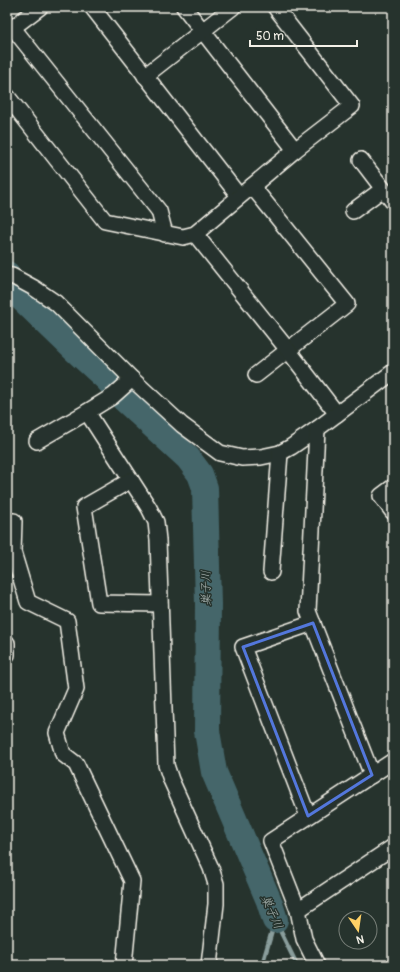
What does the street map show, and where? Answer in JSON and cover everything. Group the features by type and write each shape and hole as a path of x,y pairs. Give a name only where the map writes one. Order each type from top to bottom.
{"street":[{"path":"40,7 10,30 159,211 165,234"},
{"path":"92,7 239,196"},
{"path":"184,7 295,150"},
{"path":"145,76 233,7"},
{"path":"7,96 105,222 183,237 195,234 295,150 352,106 275,7"},
{"path":"361,160 393,202"},
{"path":"252,186 347,304 256,375"},
{"path":"353,211 383,189"},
{"path":"195,234 337,414"},
{"path":"9,276 34,288 56,303 128,382 220,453 242,458 261,457 280,453 291,448 393,372"},
{"path":"37,441 113,396 128,382"},
{"path":"87,412 149,508 156,522 158,540 166,765 171,780 211,868 216,884 216,904 209,965"},
{"path":"317,429 308,611 372,775"},
{"path":"271,572 280,453"},
{"path":"130,480 84,507 99,603 160,604"},
{"path":"393,487 381,496 393,512"},
{"path":"7,521 14,521 13,552 28,602 67,621 76,689 57,733 63,754 76,764 132,881 124,965"},
{"path":"308,816 243,647 313,623"},
{"path":"7,643 7,655"},
{"path":"317,965 304,939 298,910 271,841 393,761"},
{"path":"298,910 393,847"}],"highlighted area":[{"path":"313,623 372,775 308,816 243,647"}],"waterway":[{"name":"巣子川","path":"7,274 15,292 108,380 125,400 188,458 200,474 205,488 208,604 207,731 214,772 269,901 275,920"},
{"name":"巣子川","path":"275,920 297,965"},
{"path":"262,965 275,921"}]}
